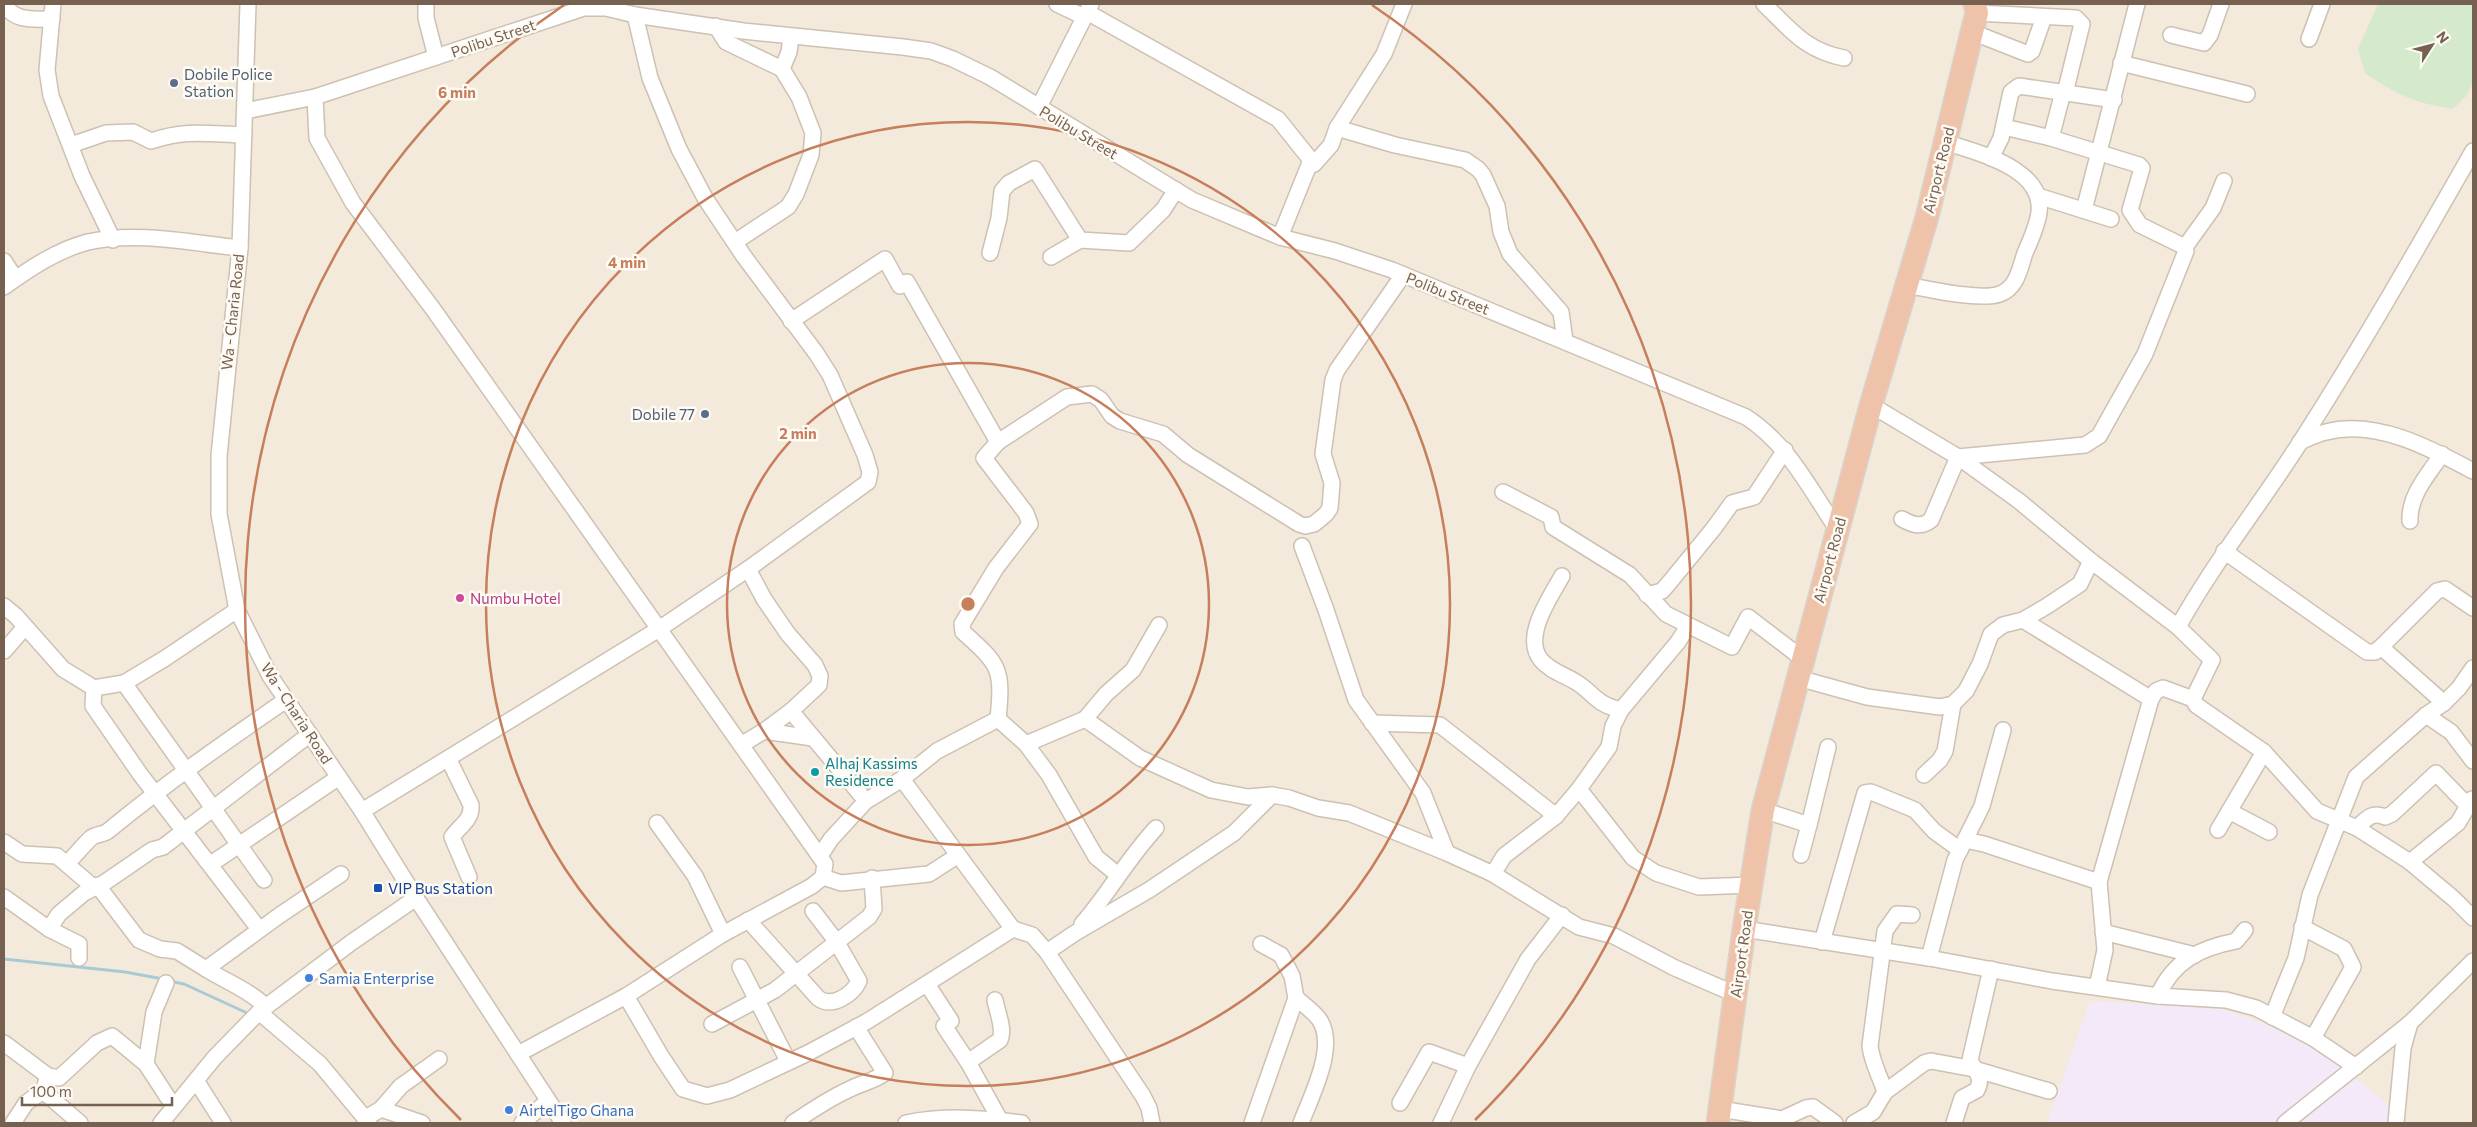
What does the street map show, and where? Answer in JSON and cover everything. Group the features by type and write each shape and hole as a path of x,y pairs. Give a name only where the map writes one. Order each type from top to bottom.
{"highway":[{"name":"Airport Road","path":"1719,1116 1744,929 1763,810 1837,529 1945,142 1975,16"}],"street":[{"path":"4,4 9,13 20,18 52,11 49,79 52,96 82,176 113,240"},
{"name":"Wa - Charia Road","path":"248,4 240,248 219,456 219,514 237,610 270,676 362,810 416,898 563,1123"},
{"path":"426,4 426,18 436,57"},
{"path":"1057,4 1087,11 1278,118 1314,164"},
{"path":"1314,164 1331,145 1338,128 1384,54 1404,4"},
{"path":"1764,4 1804,41 1823,54 1844,58"},
{"path":"2084,210 2114,100 2121,63 2137,4"},
{"path":"2171,35 2204,43 2210,35 2221,4"},
{"path":"2309,39 2322,4"},
{"name":"Polibu Street","path":"245,111 315,97 561,14 584,8 609,6 634,15 791,37 904,47 931,52 990,77 1176,190 1218,212 1280,237 1335,251 1404,275 1731,410 1762,428 1784,450 1837,529"},
{"path":"1039,108 1087,11"},
{"path":"362,810 449,760 659,629 748,570 868,482 870,472 830,375 705,198 679,149 650,78 634,15"},
{"path":"1975,16 2028,54 2032,51 2044,17"},
{"path":"1975,16 2076,18 2082,24 2051,138"},
{"path":"716,26 726,42 782,69 799,97 813,133 811,155 796,194 788,207 735,242"},
{"path":"782,69 790,52 791,37"},
{"path":"2121,63 2247,94"},
{"path":"1991,158 2004,127 2011,92 2019,86 2114,100"},
{"path":"315,97 318,138 353,203 433,308 825,864 823,877 801,892 723,934 626,996 518,1054"},
{"path":"2004,127 2051,138 2133,162 2142,168 2130,210 2140,225 2185,248"},
{"path":"1338,128 1395,145 1465,160 1478,169 1483,175 1497,206 1501,232 1510,254 1561,312 1565,341"},
{"path":"70,145 106,133 133,132 151,141 173,134 202,132 244,135"},
{"path":"1906,286 1986,296 2003,293 2012,286 2019,272 2039,216 2038,196 2033,185 2026,177 1991,158 1945,142"},
{"path":"2178,627 2224,551 2300,442 2400,280 2473,151"},
{"path":"1280,237 1311,160 1314,164"},
{"path":"990,253 1000,218 1002,191 1009,183 1036,169 1080,240"},
{"path":"1958,457 2085,445 2099,436 2145,354 2186,251 2185,248 2213,208 2224,180"},
{"path":"1051,257 1080,240 1128,243 1163,210 1176,190"},
{"path":"2038,196 2111,219"},
{"path":"4,261 10,282 50,257 88,242 136,238 240,248"},
{"path":"791,320 885,259 900,286 907,282 998,442"},
{"path":"998,719 1000,692 996,666 990,656 962,628 996,568 1030,524 1026,513 984,458 998,442 1067,397 1092,394 1101,400 1112,416 1120,421 1163,434 1188,455 1299,524 1305,526 1314,524 1330,508 1332,483 1323,454 1333,380 1343,360 1404,275"},
{"path":"1871,405 1958,457 2019,500 2091,561 2178,627 2212,660 2193,700"},
{"path":"2300,442 2326,432 2364,430 2396,436 2442,454 2473,470"},
{"path":"1647,595 1662,591 1714,528 1732,502 1754,496 1784,450"},
{"path":"2410,521 2410,509 2415,494 2442,454"},
{"path":"1902,519 1915,525 1925,524 1931,520 1958,457"},
{"path":"1503,492 1551,517 1553,527 1630,575 1666,614 1688,626 1732,647 1748,617 1800,668 1867,697 1932,706 1952,704 1966,691 1980,664 1991,634 2003,625 2023,620 2080,584 2091,561"},
{"path":"1302,546 1356,700 1423,794 1447,853"},
{"path":"2224,551 2367,652 2375,652 2381,647 2437,591 2445,589 2473,608"},
{"path":"741,745 792,711 818,685 820,676 815,665 788,634 764,599 748,570"},
{"path":"1562,576 1534,637 1535,651 1550,668 1582,686 1602,705 1621,710"},
{"path":"4,606 63,669 94,688 124,683 164,659 237,610"},
{"path":"2023,620 2151,698"},
{"path":"1026,744 1085,718 1106,694 1133,670 1159,625"},
{"path":"1493,874 1504,856 1556,816 1579,789 1609,747 1613,726 1621,710 1678,642 1688,626"},
{"path":"4,651 25,628"},
{"path":"2381,647 2444,702"},
{"path":"2272,1017 2296,958 2310,895 2350,790 2361,770 2444,702 2459,688 2473,668"},
{"path":"124,683 264,880"},
{"path":"94,688 93,706 154,792 211,864 259,930"},
{"path":"2097,987 2105,950 2099,882 2151,698 2156,691 2163,688 2193,700 2205,712 2264,752 2317,811 2357,828 2410,862 2454,899 2473,918"},
{"path":"67,863 92,837 106,832 154,792 167,786 224,742 286,700"},
{"path":"1924,775 1946,752 1952,704"},
{"path":"792,711 866,801"},
{"path":"2426,715 2451,732 2473,761"},
{"path":"1085,718 1140,758 1211,790 1248,797 1272,795 1289,798 1318,808 1349,813 1447,853 1493,874 1580,927 1614,936 1675,968 1735,994"},
{"path":"998,719 1026,744 1049,776 1096,857 1118,875"},
{"path":"820,856 831,839 866,801 902,779 937,750 998,719"},
{"path":"1372,723 1440,725 1556,816"},
{"path":"1929,958 1955,860 1982,806 2003,730"},
{"path":"764,731 814,738"},
{"path":"49,929 59,914 84,893 98,886 152,850 163,847 310,734"},
{"path":"1801,855 1828,747"},
{"path":"2218,830 2264,752"},
{"path":"449,760 471,805 472,813 468,820 452,837 469,878"},
{"path":"2357,828 2371,815 2377,813 2385,817 2392,814 2436,774 2471,802 2458,823 2410,862"},
{"path":"211,864 339,777"},
{"path":"902,779 1013,930 1032,935 1048,952 1143,1096 1149,1108 1152,1123"},
{"path":"1579,789 1633,858 1656,873 1699,887 1751,885"},
{"path":"1822,942 1862,797 1865,793 1871,792 1915,810 1934,831 1963,845 1984,844 2099,882"},
{"path":"1048,952 1075,933 1149,890 1234,833 1272,795"},
{"path":"1763,810 1809,824"},
{"path":"2229,811 2270,832"},
{"path":"657,824 694,876 723,934"},
{"path":"1075,933 1109,892 1134,852 1156,828"},
{"path":"4,842 22,854 57,856 91,885 98,886 139,940 160,949 176,952 240,990 257,997 263,1009 320,1064 363,1122 381,1109 401,1086 439,1059"},
{"path":"823,877 841,883 872,878 929,874 957,856"},
{"path":"206,970 259,930 341,874"},
{"path":"712,1024 775,990 868,917 874,909 872,878"},
{"path":"4,898 49,929 78,944 79,958"},
{"path":"161,1123 197,1082 215,1056 263,1009 352,942 416,898"},
{"path":"748,920 822,1001 833,1002 842,998 859,980 836,941 814,911"},
{"path":"1885,1092 1881,1077 1872,1063 1870,1046 1885,931 1897,914 1912,915"},
{"path":"1441,1123 1468,1066 1528,959 1562,915"},
{"path":"2302,927 2344,949 2353,967 2313,1038"},
{"path":"1744,929 2158,996 2226,1000 2256,1008 2313,1038 2356,1067"},
{"path":"626,996 661,1056 683,1089 707,1096 730,1090 808,1053 856,1027 1013,930"},
{"path":"2158,996 2165,979 2172,971 2195,955 2217,945 2236,941 2245,930"},
{"path":"2103,932 2195,955"},
{"path":"1252,1123 1296,998 1292,976 1281,955 1261,944"},
{"path":"2285,1123 2410,1023 2473,961"},
{"path":"740,967 788,1061"},
{"path":"1954,1123 1962,1098 1977,1090 1979,1086 1980,1075 1974,1069 1970,1060 1991,969"},
{"path":"146,1064 154,1012 166,983"},
{"path":"927,984 951,1021 944,1026 968,1062 1000,1120"},
{"path":"1296,998 1319,1020 1326,1044 1323,1066 1301,1123"},
{"path":"968,1062 1000,1040 1002,1036 995,1000"},
{"path":"2396,1123 2403,1048 2410,1023"},
{"path":"794,1123 817,1106 851,1088 875,1080 885,1072 856,1027"},
{"path":"4,1043 48,1076 58,1078 97,1043 112,1036 146,1064 174,1107"},
{"path":"1400,1102 1429,1052 1468,1066"},
{"path":"1854,1123 1873,1112 1885,1092 1924,1063 1931,1061 1974,1069 2049,1091"},
{"path":"13,1123 26,1103 43,1091 48,1076"},
{"path":"197,1082 223,1123"},
{"path":"43,1091 80,1123"},
{"path":"522,1123 548,1101"},
{"path":"1719,1116 1782,1118 1806,1108 1814,1107 1836,1123"},
{"path":"381,1109 422,1123"},
{"path":"906,1123 931,1118 1000,1120 1022,1123"}],"shaded area":[{"path":"4,4 2473,4 2473,1123 4,1123"},
{"path":"2090,1001 2222,1009 2265,1024 2321,1051 2389,1105 2388,1123 2047,1123"}],"green space":[{"path":"2378,4 2473,4 2473,81 2468,94 2453,109 2406,97 2365,73 2358,49"}],"waterway":[{"path":"4,959 125,972 163,979"},
{"path":"169,981 184,984 245,1012"}],"place":[{"name":"Dobile Police Station","path":"174,83"},
{"name":"Dobile 77","path":"705,414"},
{"name":"Numbu Hotel","path":"460,598"},
{"name":"Alhaj Kassims Residence","path":"815,772"},
{"name":"VIP Bus Station","path":"378,888"},
{"name":"Samia Enterprise","path":"309,978"},
{"name":"AirtelTigo Ghana","path":"509,1110"}]}
